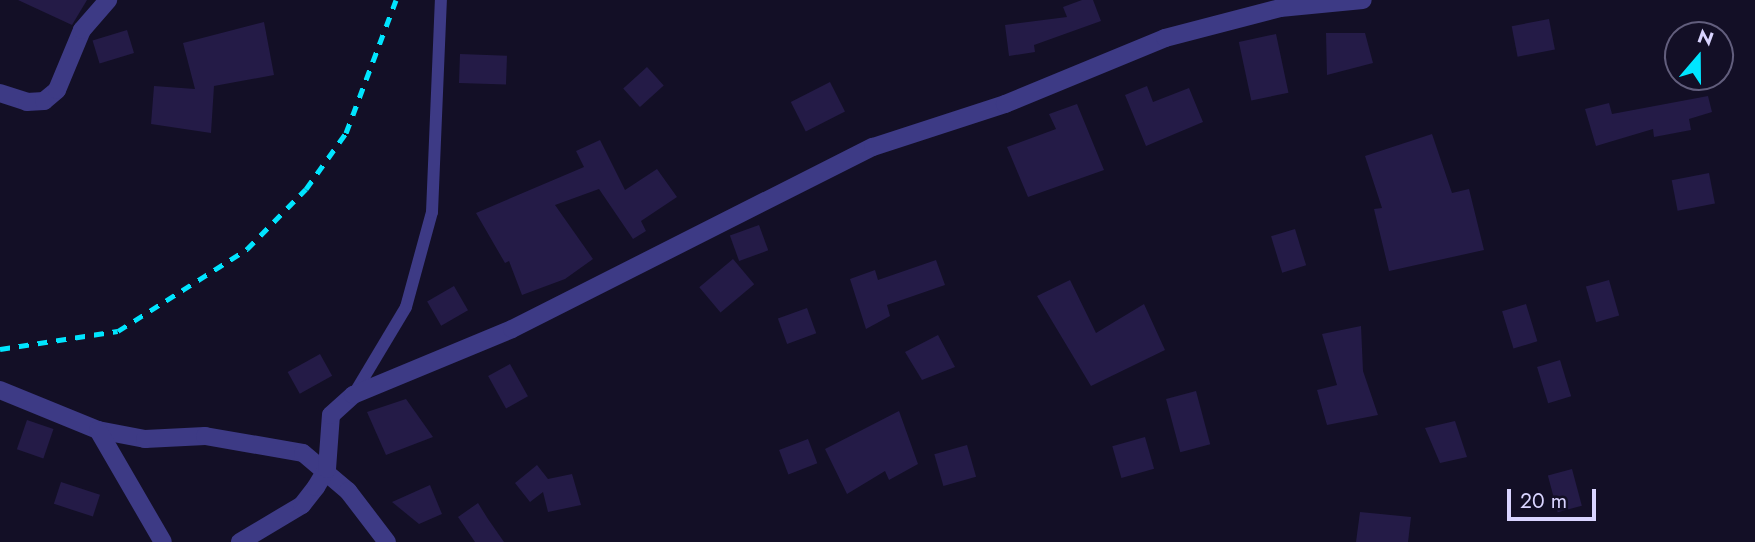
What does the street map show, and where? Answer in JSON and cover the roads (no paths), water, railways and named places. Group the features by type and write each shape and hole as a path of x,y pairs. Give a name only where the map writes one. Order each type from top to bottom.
{"street":[{"path":"0,93 27,102 44,101 57,90 82,30 108,0"},
{"path":"240,542 302,505 327,470 331,415 353,395 512,329 873,147 1214,23 1363,0"},
{"path":"0,390 98,430 258,442 303,453 327,470 387,542"},
{"path":"98,430 163,542"}],"lane":[{"path":"353,395 406,307 432,212 441,0"}],"railway":[{"path":"0,349 118,331 247,249 306,189 346,133 396,0"}]}
